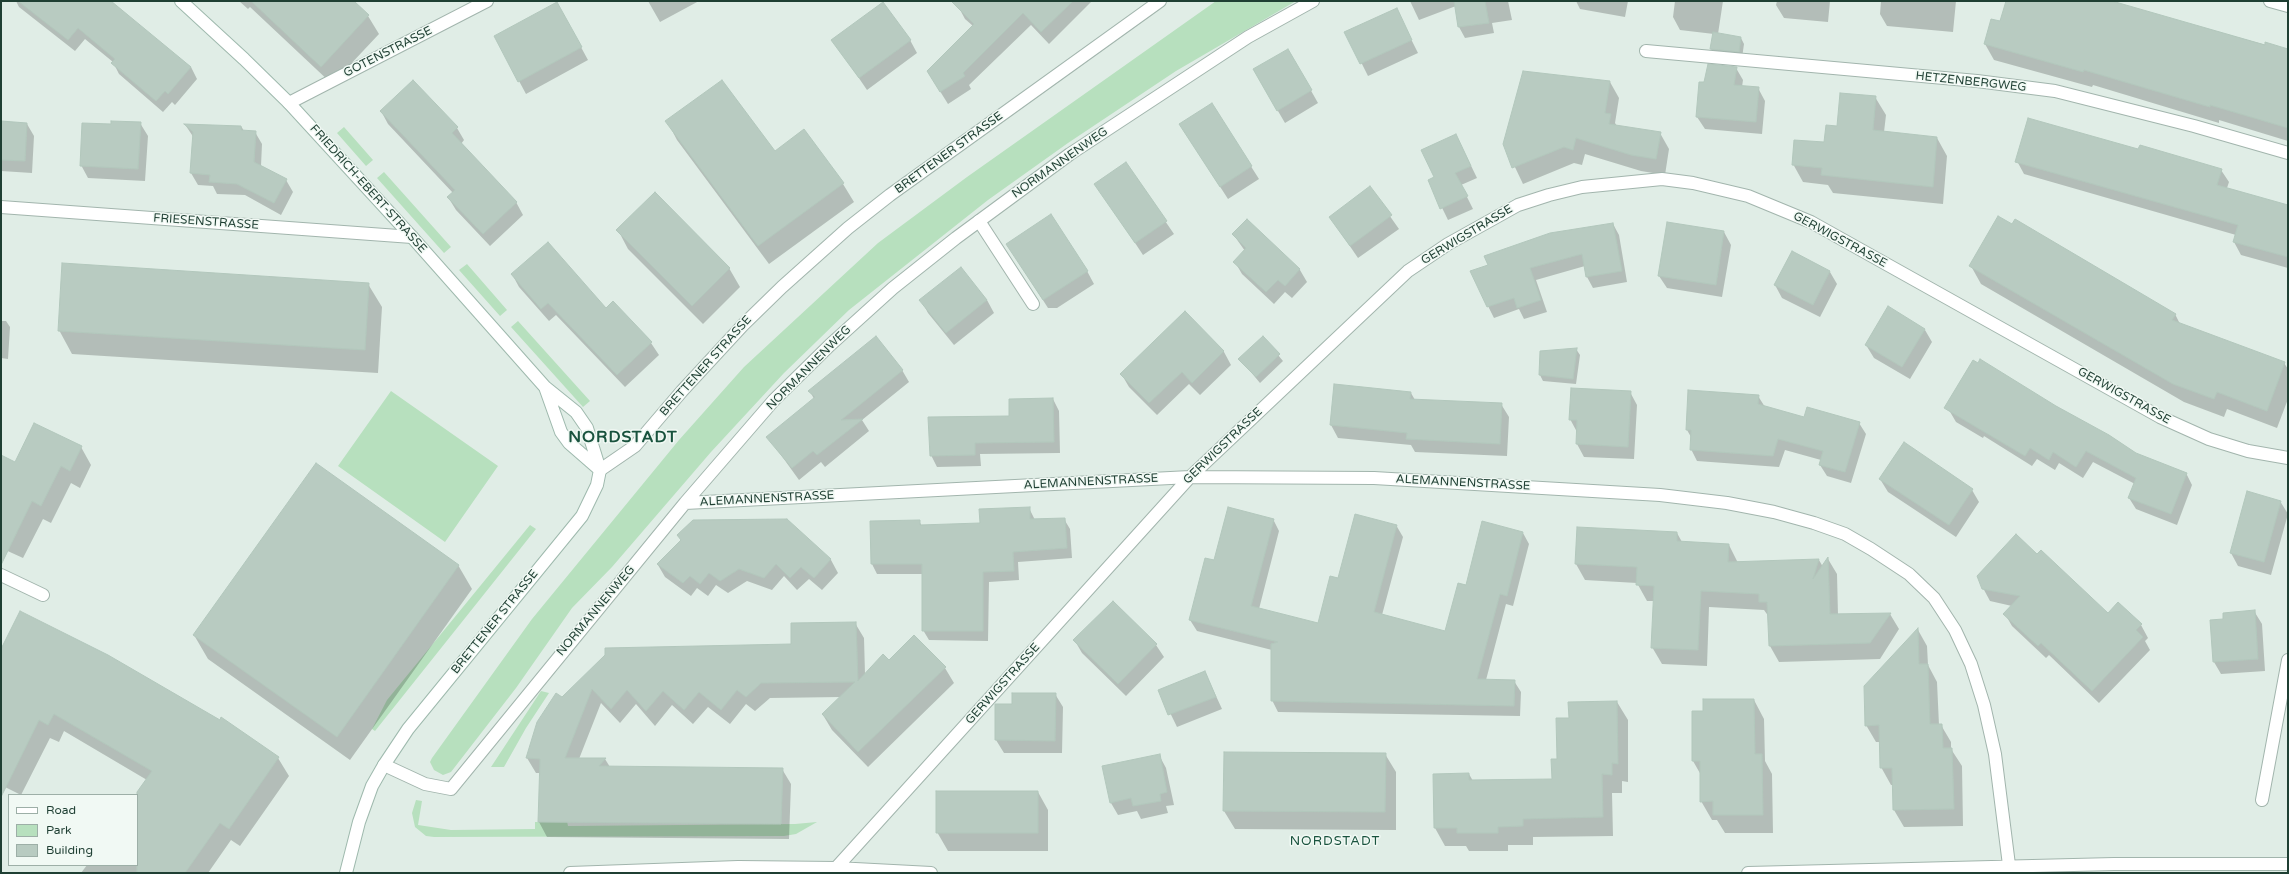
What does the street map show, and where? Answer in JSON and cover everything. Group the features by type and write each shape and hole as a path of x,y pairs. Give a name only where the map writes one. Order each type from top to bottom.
{"street":[{"name":"FRIEDRICH-EBERT-STRASSE","path":"181,1 238,53 289,104 412,237 545,387 576,412 587,428 600,470"},
{"name":"GOTENSTRASSE","path":"289,104 487,1"},
{"name":"BRETTENER STRASSE","path":"346,873 359,822 372,786 384,764 408,729 582,516 597,485 600,470 635,446 682,391 743,325 782,287 848,228 890,195 1160,1"},
{"name":"NORMANNENWEG","path":"384,764 424,784 451,789 685,503 774,400 830,345 893,288 979,221 1070,154 1175,83 1248,37 1313,1"},
{"path":"2270,1 2288,6"},
{"name":"HETZENBERGWEG","path":"1646,51 1977,81 2055,91 2194,126 2288,153"},
{"name":"GERWIGSTRASSE","path":"836,868 1190,477 1408,271 1448,244 1518,205 1549,195 1582,187 1662,179 1693,183 1748,196 1811,222 2160,418 2209,439 2248,451 2288,458"},
{"name":"FRIESENSTRASSE","path":"1,207 412,237"},
{"path":"979,221 1033,304"},
{"name":"FRIEDRICH-EBERT-STRASSE","path":"545,387 561,432 569,443 600,470"},
{"name":"ALEMANNENSTRASSE","path":"685,503 1190,477 1374,478 1660,495 1727,503 1774,512 1814,523 1844,534 1871,548 1909,574 1934,598 1955,630 1971,664 1980,691 1996,754 2009,865"},
{"path":"1,575 43,594"},
{"path":"2262,800 2288,660"},
{"path":"1748,873 2009,865 2201,868 2288,864"},
{"path":"570,873 836,868 931,873"}],"green space":[{"path":"1216,1 1296,1 1176,71 1068,143 988,200 849,310 784,373 711,452 612,567 572,608 516,688 451,772 443,775 434,770 430,762 432,758 532,619 679,440 744,367 878,243 967,177"},
{"path":"344,127 373,160 366,166 337,133"},
{"path":"384,172 451,247 444,253 377,178"},
{"path":"467,264 507,310 500,316 459,270"},
{"path":"518,321 590,401 583,407 511,327"},
{"path":"391,391 498,466 445,542 338,466"},
{"path":"530,525 536,529 375,731 372,729 387,700"},
{"path":"541,691 549,693 526,728 504,767 491,767"},
{"path":"416,800 422,801 418,825 451,830 535,829 535,822 567,821 568,826 795,824 817,822 796,834 784,836 434,837 426,836 415,827 412,813"}],"building":[{"path":"18,1 111,1 191,67 168,94 165,91 156,101 111,63 115,59 78,28 68,40"},
{"path":"251,1 354,1 369,15 321,67"},
{"path":"951,1 1073,1 1041,32 1023,13 963,73 965,76 940,92 927,71 974,24"},
{"path":"1454,1 1485,1 1489,23 1458,27"},
{"path":"2006,1 2112,1 2265,45 2265,42 2288,49 2288,128 2084,70 2083,72 1984,44 1991,19 2000,21"},
{"path":"557,2 582,47 518,82 494,36"},
{"path":"883,2 911,40 859,78 831,40"},
{"path":"1397,8 1412,40 1360,64 1344,32"},
{"path":"1713,32 1741,37 1739,52 1710,49"},
{"path":"1288,49 1312,90 1277,111 1253,69"},
{"path":"1708,64 1737,67 1734,85 1759,87 1756,122 1696,117 1699,82 1704,82"},
{"path":"1523,71 1610,81 1605,113 1611,114 1609,124 1661,132 1656,159 1631,155 1576,138 1573,150 1564,147 1512,168 1503,144"},
{"path":"413,80 458,127 452,133 517,202 483,234 447,197 455,190 380,111"},
{"path":"722,80 775,151 804,129 844,183 758,246 665,121"},
{"path":"1840,93 1876,96 1873,130 1937,137 1933,187 1821,175 1822,168 1792,165 1794,140 1824,142 1826,125 1837,126"},
{"path":"1212,103 1252,166 1220,187 1179,124"},
{"path":"2028,118 2138,149 2140,145 2222,169 2217,185 2288,205 2288,257 2233,242 2238,225 2015,162"},
{"path":"1,121 27,123 25,161 1,160"},
{"path":"111,121 141,122 138,169 80,166 82,123 111,124"},
{"path":"184,124 241,126 241,130 256,131 254,162 287,179 274,203 237,184 209,182 210,175 190,173 193,132"},
{"path":"1456,134 1471,166 1455,173 1468,196 1440,209 1428,180 1434,177 1421,150"},
{"path":"1126,162 1167,221 1135,243 1094,184"},
{"path":"1370,186 1392,215 1350,246 1329,217"},
{"path":"655,192 730,268 692,306 616,230"},
{"path":"1051,214 1088,271 1043,300 1006,244"},
{"path":"1998,216 2012,224 2015,219 2176,314 2172,320 2285,362 2267,411 2217,392 2214,399 2173,384 1969,266"},
{"path":"1247,219 1300,269 1285,286 1278,280 1266,292 1233,262 1246,248 1232,234"},
{"path":"1667,222 1724,231 1716,285 1658,276"},
{"path":"1613,223 1622,271 1586,277 1582,254 1530,268 1541,300 1517,308 1514,298 1487,307 1470,271 1488,265 1484,256 1550,233"},
{"path":"548,242 606,308 613,301 652,342 617,375 548,303 541,309 511,274"},
{"path":"1792,251 1830,271 1813,305 1774,285"},
{"path":"62,263 369,283 365,350 58,331"},
{"path":"961,267 987,300 946,333 919,300"},
{"path":"1888,306 1925,329 1902,367 1865,345"},
{"path":"1185,311 1224,351 1192,383 1182,372 1149,403 1120,374"},
{"path":"876,336 903,370 841,420 863,419 817,455 813,451 792,468 766,437 815,397 808,391"},
{"path":"1263,336 1280,354 1256,377 1238,359"},
{"path":"1577,348 1573,379 1539,375 1540,351"},
{"path":"1980,359 2056,406 2109,435 2136,453 2187,473 2171,514 2128,498 2136,478 2086,451 2076,467 2053,452 2049,460 2030,448 2025,456 1944,408 1973,360 1978,363"},
{"path":"1334,384 1411,392 1410,399 1502,403 1500,444 1406,439 1407,433 1330,425"},
{"path":"1571,388 1631,391 1628,447 1576,444 1577,420 1569,420"},
{"path":"1688,390 1759,395 1758,404 1804,417 1807,407 1860,422 1845,472 1819,465 1823,451 1778,439 1773,456 1690,450 1691,430 1686,430"},
{"path":"1053,398 1054,442 975,443 975,455 930,456 928,417 1009,416 1009,399"},
{"path":"34,423 82,446 70,471 61,466 41,506 32,501 1,565 1,455 15,462"},
{"path":"1904,442 1973,489 1949,525 1879,479"},
{"path":"316,463 459,565 337,737 193,635"},
{"path":"2247,491 2281,501 2264,562 2230,553"},
{"path":"1030,507 1030,519 1065,518 1067,548 1013,552 1014,571 983,572 983,631 922,631 922,564 871,564 870,521 920,520 920,525 980,523 979,509"},
{"path":"1228,507 1274,519 1251,606 1318,623 1330,576 1338,578 1355,514 1397,525 1374,612 1445,631 1458,583 1466,585 1482,521 1523,532 1507,596 1500,594 1477,679 1515,680 1514,706 1271,701 1271,644 1278,642 1189,620 1205,558 1214,560"},
{"path":"787,519 831,559 814,578 801,567 790,578 776,564 764,578 739,569 720,581 709,573 700,584 690,576 683,583 657,564 681,540 677,535 693,520"},
{"path":"1577,527 1677,532 1677,541 1729,544 1728,562 1819,559 1813,579 1828,557 1830,614 1891,613 1870,643 1769,646 1767,602 1759,602 1759,594 1701,591 1698,650 1651,648 1654,586 1636,585 1637,567 1575,564"},
{"path":"2016,534 2037,554 2041,550 2108,613 2118,602 2142,624 2136,630 2143,637 2092,691 2041,643 2038,646 2003,614 2020,596 1982,589 1977,576"},
{"path":"1113,601 1157,644 1118,684 1073,640"},
{"path":"2255,610 2258,659 2213,662 2210,620 2223,619 2223,613"},
{"path":"20,611 108,655 220,720 221,717 279,757 229,829 220,823 185,873 137,873 137,792 152,771 54,714 48,725 39,720 1,797 1,649"},
{"path":"856,622 858,681 883,654 889,660 914,635 946,667 858,752 822,714 855,682 761,683 746,697 737,690 721,710 699,692 684,710 663,691 646,711 627,690 611,709 592,689 565,758 606,758 599,766 783,768 781,824 538,822 540,759 526,758 537,722 556,693 562,697 605,655 605,648 791,644 791,623"},
{"path":"1918,628 1919,664 1928,664 1930,724 1942,724 1943,748 1952,748 1954,809 1893,810 1892,768 1880,768 1879,725 1865,726 1864,686"},
{"path":"1205,671 1216,697 1168,715 1158,690"},
{"path":"1012,693 1056,693 1055,741 995,740 995,704 1012,704"},
{"path":"1703,699 1754,699 1755,754 1762,754 1763,815 1713,815 1713,801 1700,802 1700,761 1692,761 1692,711 1703,711"},
{"path":"1617,701 1618,764 1612,763 1612,775 1602,774 1603,817 1523,819 1523,826 1498,827 1498,833 1457,833 1457,828 1434,828 1433,774 1469,773 1469,780 1552,779 1551,759 1557,759 1556,718 1569,718 1568,702"},
{"path":"1224,752 1386,753 1385,812 1223,811"},
{"path":"1160,754 1167,792 1160,794 1161,801 1133,806 1131,798 1110,803 1102,766"},
{"path":"936,791 1038,791 1038,833 936,833"}],"district":[{"name":"NORDSTADT","path":"623,438"},
{"name":"NORDSTADT","path":"1335,842"}]}
